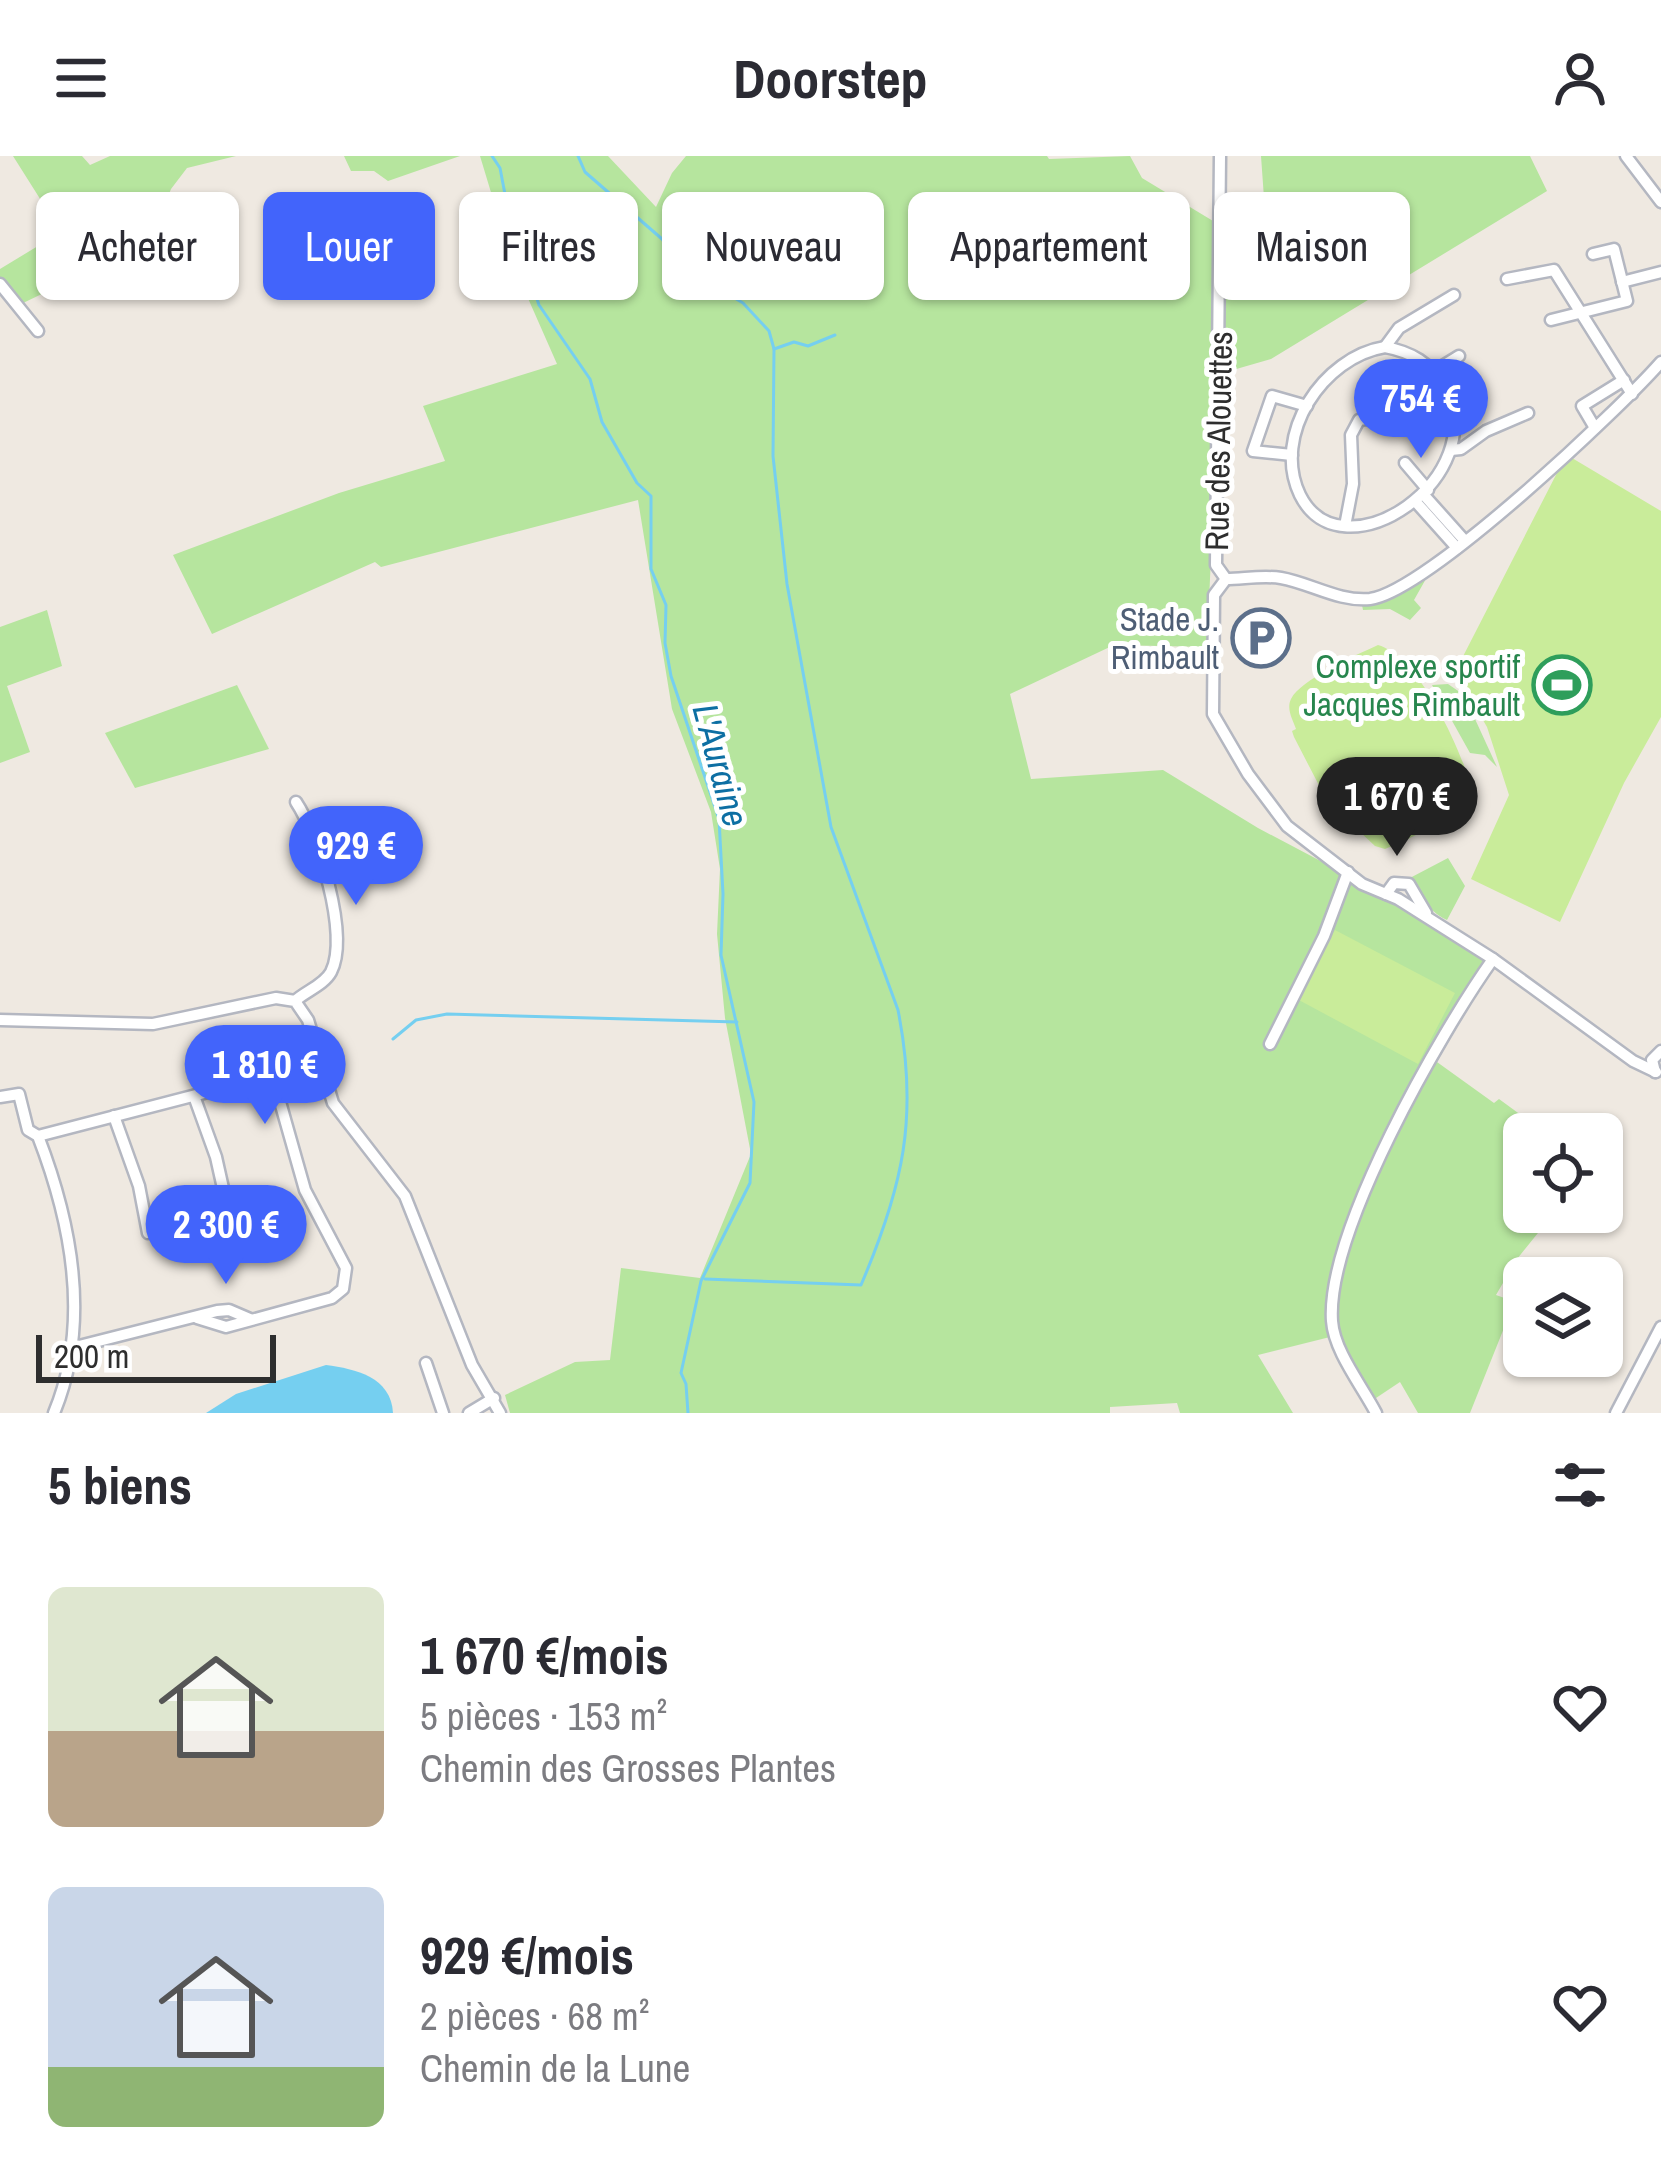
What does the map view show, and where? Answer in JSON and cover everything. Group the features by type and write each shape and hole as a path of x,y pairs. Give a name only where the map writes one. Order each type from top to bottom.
{"street":[{"name":"Rue des Alouettes","path":"1220,156 1216,565 1226,579"},
{"path":"1626,156 1661,202"},
{"path":"1551,320 1627,301 1614,248 1593,254"},
{"path":"1507,279 1554,270 1632,394"},
{"path":"1622,282 1661,272"},
{"path":"0,284 38,331"},
{"path":"1385,347 1400,328 1454,295"},
{"path":"1385,347 1411,354 1435,374 1451,407 1451,450 1422,495 1372,523 1345,526 1329,522 1305,503 1293,478 1296,432 1326,377 1364,351 1385,347"},
{"path":"1345,526 1353,484 1352,428 1459,356"},
{"path":"1657,1064 1633,1061 1493,959 1427,916 1362,884 1287,826 1220,730 1210,696 1214,595 1226,579 1280,578 1350,598 1373,598 1402,587 1461,544 1595,428 1661,362"},
{"path":"1595,428 1582,406 1624,380"},
{"path":"1292,455 1253,452 1272,396 1307,406"},
{"path":"1451,450 1528,413"},
{"path":"1405,463 1422,495 1461,544"},
{"path":"0,1019 153,1024 276,998 295,1001 327,977 334,958 327,869 308,819 296,802"},
{"path":"1270,1043 1324,936 1348,872"},
{"path":"1386,894 1394,883 1409,884 1427,916"},
{"path":"1376,1413 1335,1336 1331,1318 1347,1237 1406,1102 1493,959"},
{"path":"295,1001 308,1020 333,1103 405,1196 472,1365 500,1413"},
{"path":"38,1136 258,1079 275,1084 305,1190 346,1268 343,1289 332,1298 218,1328 197,1318 75,1347"},
{"path":"0,1097 19,1094 28,1130 38,1136 74,1280 75,1347 54,1413"},
{"path":"114,1116 135,1172 148,1233 229,1214 216,1157 194,1096"},
{"path":"1616,1413 1661,1328"},
{"path":"426,1364 443,1413"},
{"path":"469,1413 494,1398"}],"green space":[{"path":"13,156 82,156 90,165 110,156 236,156 187,168 170,192 36,192"},
{"path":"344,156 460,156 388,181 374,171 351,171"},
{"path":"480,156 608,156 656,207 662,194 662,300 884,300 884,192 663,192 672,173 686,156 1130,156 1142,178 1165,192 908,192 908,300 1190,300 1190,207 1214,222 1214,300 1368,300 1271,359 1219,374 1207,647 1114,645 1010,694 1031,779 1163,770 1347,875 1354,885 1493,951 1430,1057 1494,1103 1499,1099 1518,1113 1503,1113 1503,1233 1538,1233 1519,1257 1503,1257 1503,1283 1496,1295 1503,1298 1503,1330 1470,1413 1418,1413 1400,1382 1370,1402 1334,1336 1258,1355 1293,1413 1180,1413 1177,1403 1110,1407 1110,1413 510,1413 505,1395 575,1362 610,1360 621,1268 700,1278 751,1154 725,1018 717,934 720,869 711,812 672,709 638,500 381,567 375,562 212,634 173,555 339,493 445,461 423,406 557,364 529,300 638,300 638,192 491,192"},
{"path":"1261,156 1530,156 1547,191 1410,274 1410,192 1264,192"},
{"path":"36,247 36,297 21,304 0,278 0,269"},
{"name":"Complexe sportif Jacques Rimbault","path":"1572,458 1661,511 1661,717 1624,783 1560,922 1471,879 1509,795 1487,727 1455,672 1559,469"},
{"path":"1427,577 1414,600 1421,608 1410,620 1390,609 1363,610 1362,605 1391,596"},
{"path":"47,610 62,666 7,686 30,752 0,763 0,627"},
{"path":"1378,645 1409,667 1437,707 1472,789 1446,818 1385,849 1359,831 1355,834 1324,795 1294,737 1289,707 1306,684"},
{"path":"1448,684 1464,695 1497,767 1485,755 1470,753 1432,685"},
{"path":"237,685 269,749 135,788 105,733"},
{"path":"1448,858 1465,886 1447,920 1433,911 1408,879"},
{"path":"1335,930 1455,993 1418,1064 1297,999"}],"water":[{"path":"326,1365 360,1372 379,1383 393,1413 206,1413 236,1394"}],"waterway":[{"name":"L'Auraine","path":"492,156 500,168 508,210 539,305 590,379 602,422 637,483 651,496 651,569 666,605 665,643 671,676 719,819 721,955 754,1102 750,1183 701,1281 681,1373 688,1413"},
{"path":"578,156 585,172 662,239 684,268 743,303 769,331 774,349 773,456 787,584 831,827 898,1010 904,1048 907,1118 903,1151 887,1216 861,1285 705,1279"},
{"path":"774,349 794,342 808,346 835,335"},
{"path":"393,1039 416,1020 447,1014 737,1022"}],"place":[{"name":"Stade J. Rimbault","path":"1261,638"},
{"name":"Complexe sportif Jacques Rimbault","path":"1562,685"}]}
